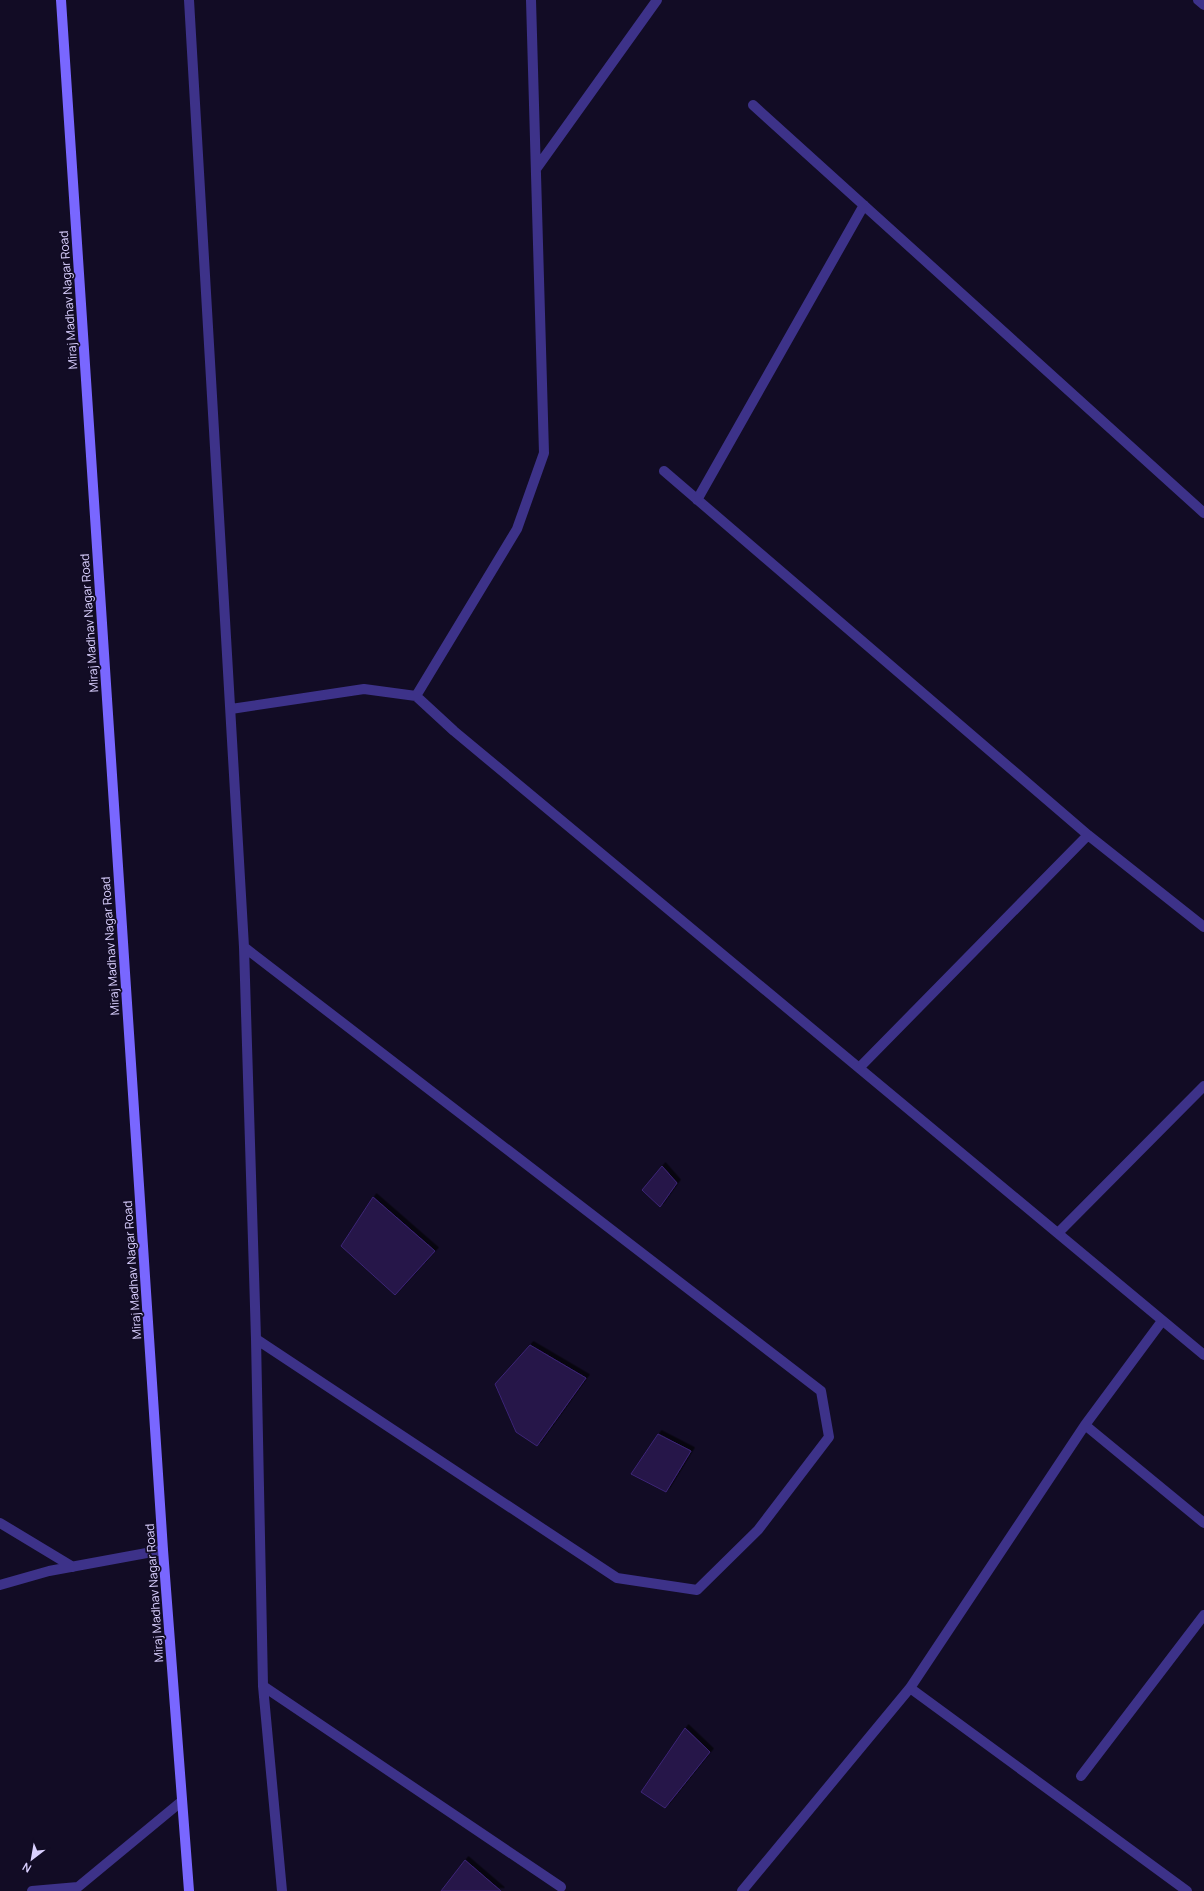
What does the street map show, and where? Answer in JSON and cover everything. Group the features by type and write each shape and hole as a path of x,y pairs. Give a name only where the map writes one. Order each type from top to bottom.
{"street":[{"name":"Miraj Madhav Nagar Road","path":"61,0 163,1550 188,1891"},
{"path":"189,0 244,947 256,1339 263,1686 282,1891"},
{"path":"416,696 516,529 544,453 531,0"},
{"path":"536,169 657,0"},
{"path":"1198,0 1204,5"},
{"path":"753,105 1204,513"},
{"path":"697,500 864,205"},
{"path":"664,471 1088,835 1204,927"},
{"path":"230,708 364,689 416,696 454,731 1204,1356"},
{"path":"859,1068 1088,835"},
{"path":"244,947 821,1391 830,1438 758,1530 697,1590 617,1578 256,1339"},
{"path":"1058,1233 1204,1086"},
{"path":"742,1891 910,1688 1085,1425 1162,1321"},
{"path":"1085,1425 1204,1523"},
{"path":"0,1523 73,1567"},
{"path":"0,1585 49,1571 163,1550"},
{"path":"1081,1776 1204,1615"},
{"path":"263,1686 561,1887"},
{"path":"910,1688 1187,1891"},
{"path":"32,1891 78,1887 182,1801"}],"building":[{"path":"662,1166 677,1183 660,1207 642,1190"},
{"path":"373,1197 435,1251 395,1295 341,1246"},
{"path":"530,1345 586,1378 537,1446 516,1432 495,1384"},
{"path":"658,1434 691,1451 666,1492 631,1474"},
{"path":"685,1728 710,1752 665,1808 641,1792"},
{"path":"465,1860 501,1891 441,1891"}]}
